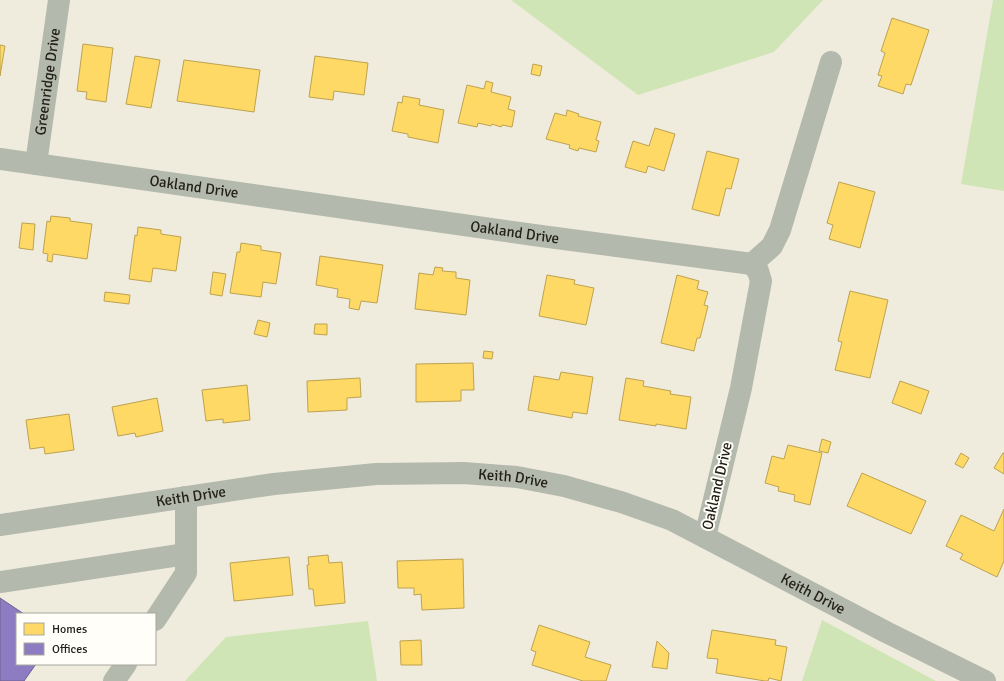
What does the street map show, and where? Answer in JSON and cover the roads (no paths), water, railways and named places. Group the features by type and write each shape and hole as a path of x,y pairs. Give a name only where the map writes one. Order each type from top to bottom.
{"street":[{"name":"Greenridge Drive","path":"36,164 59,0"},
{"path":"752,264 772,246 780,230 831,62"},
{"name":"Oakland Drive","path":"0,159 541,236 752,264 758,271 761,281 741,388 705,537"},
{"name":"Keith Drive","path":"0,525 274,484 376,474 464,473 517,477 564,486 621,502 672,520 886,632 985,681"},
{"path":"156,618 186,573 186,497"},
{"path":"0,582 186,554"},
{"path":"114,681 125,665"}]}
